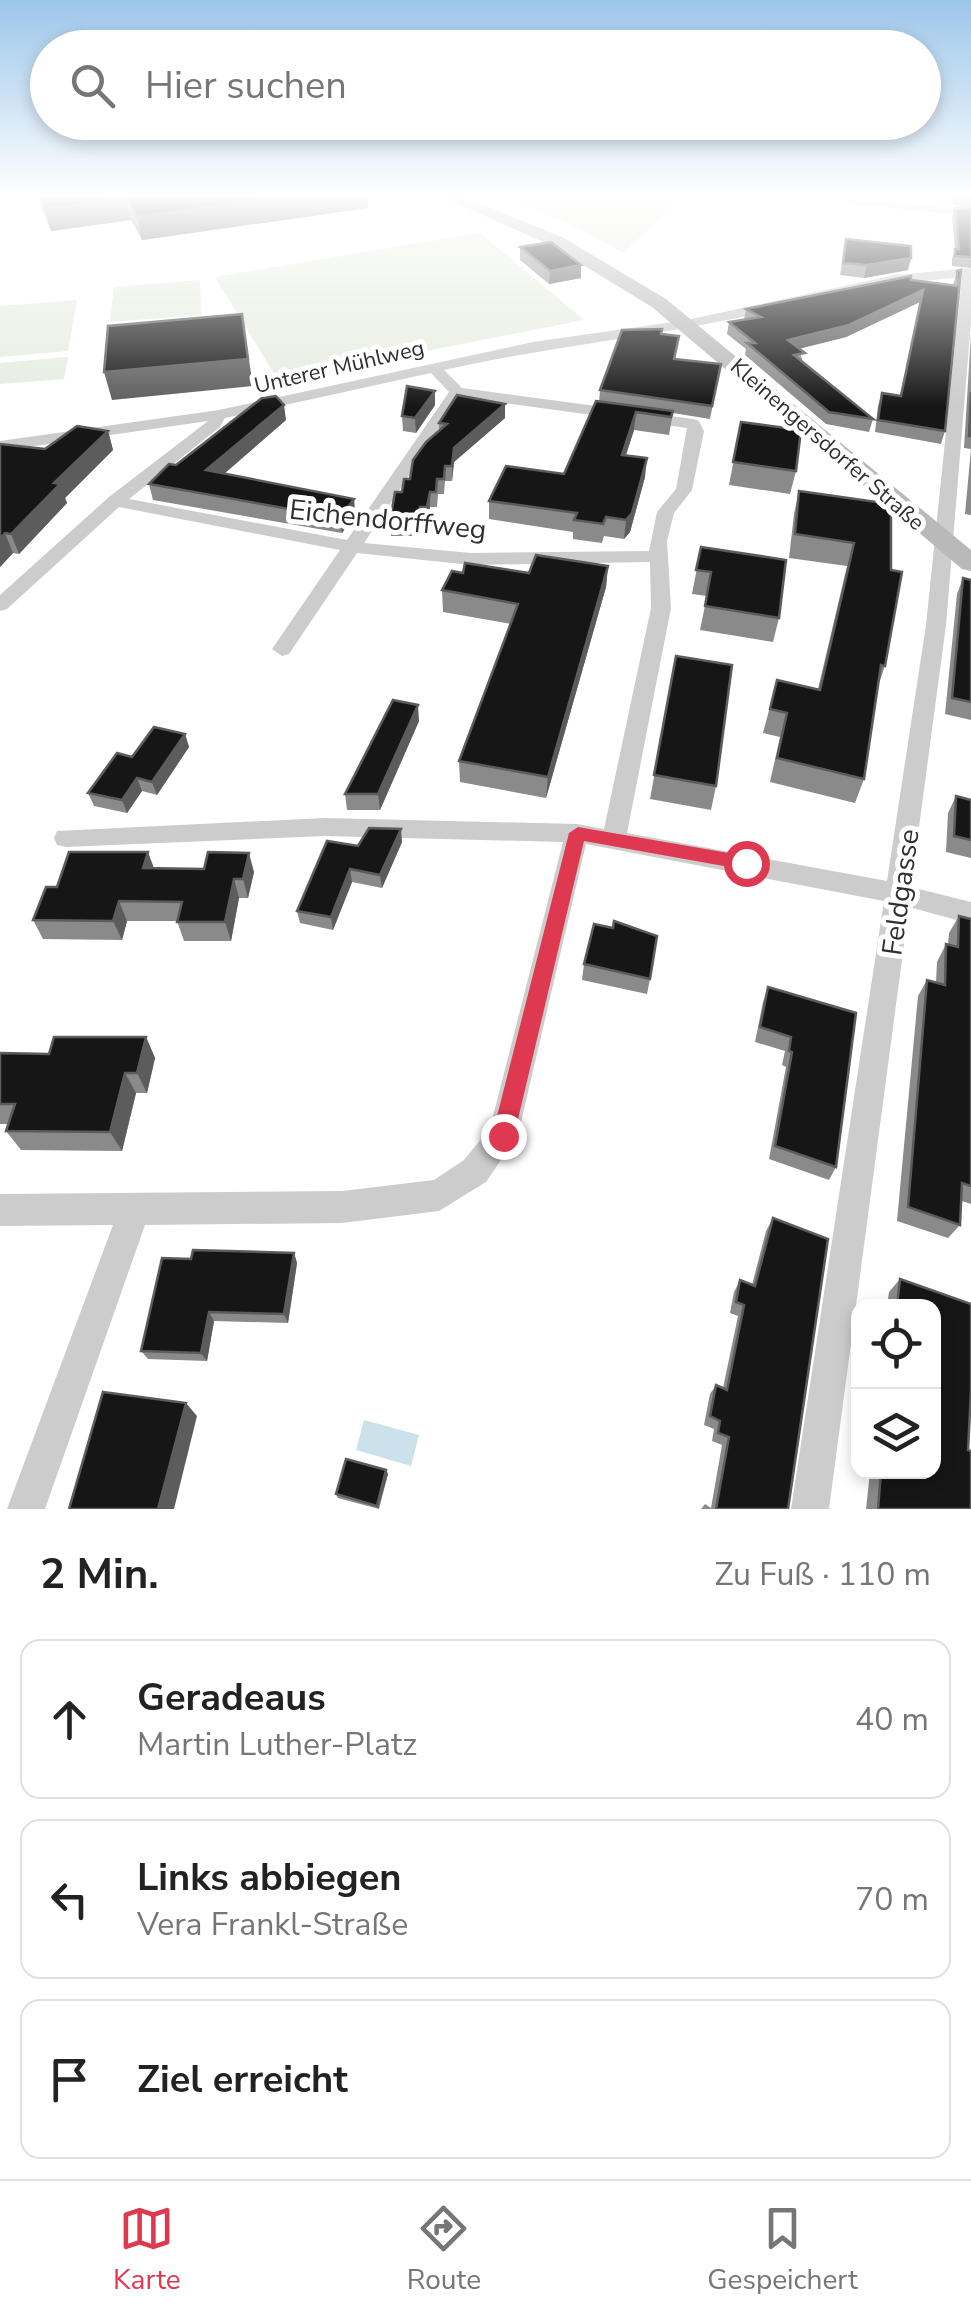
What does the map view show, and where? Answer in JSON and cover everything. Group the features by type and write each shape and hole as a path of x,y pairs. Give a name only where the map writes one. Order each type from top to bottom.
{"main road":[{"name":"Kleinengersdorfer Straße","path":"601,266 687,324 943,544 971,563"}],"street":[{"name":"Unterer Mühlweg","path":"0,446 219,415 534,346 687,324 894,279 970,272"},
{"name":"Feldgasse","path":"810,1509 936,625 970,272"},
{"path":"434,367 457,392 693,424 697,436 684,490 666,512 657,556 662,608 614,838"},
{"path":"282,648 457,392"},
{"path":"0,605 115,500 214,424 219,415"},
{"name":"Eichendorffweg","path":"115,500 352,547 471,560 657,556"},
{"path":"66,838 325,827 578,833 900,894 971,913"},
{"path":"0,1210 342,1207 439,1196 476,1170 503,1136 578,833"},
{"path":"26,1509 134,1210"}],"shaded area":[{"path":"279,266 520,266 584,320 278,380 215,277"},
{"path":"200,280 201,315 110,322 114,287"},
{"path":"77,300 68,351 0,357 0,306"},
{"path":"68,357 64,379 0,384 0,363"}],"water":[{"path":"364,1420 419,1435 411,1466 356,1450"}],"building":[{"path":"544,266 574,266 550,271"},
{"path":"961,270 945,431 878,420 882,393 901,396 923,290 849,325 788,340 805,353 794,355 873,419 829,412 747,343 755,343 729,322 761,317 746,309 911,276 911,280 958,286 957,271"},
{"path":"242,314 248,359 104,372 108,326"},
{"path":"662,329 661,334 679,336 674,359 721,364 712,406 600,390 622,330"},
{"path":"407,386 435,391 415,418 402,416"},
{"path":"457,395 505,404 454,448 452,466 445,466 444,479 437,479 436,492 430,492 427,507 420,507 419,522 390,521 395,492 402,492 404,479 410,479 413,460 426,442 447,424 439,423"},
{"path":"276,396 284,405 206,470 354,499 340,518 149,484 169,464 176,465 262,398"},
{"path":"596,401 673,411 671,417 636,412 622,455 647,458 632,513 626,520 606,517 603,524 574,520 577,513 489,501 506,466 564,474"},
{"path":"741,422 801,430 796,471 733,462"},
{"path":"77,426 108,431 54,483 60,484 11,534 5,533 0,539 0,444 45,449"},
{"path":"799,491 891,504 891,570 902,572 885,666 881,665 864,779 777,758 787,713 770,709 777,680 820,690 854,543 795,534"},
{"path":"701,547 786,560 779,618 705,606 711,572 696,570"},
{"path":"536,555 608,566 548,777 459,761 518,604 442,590 452,571 463,573 465,563 529,573"},
{"path":"963,578 971,580 971,702 952,698"},
{"path":"676,656 732,665 716,786 654,775"},
{"path":"393,700 418,705 378,794 345,794"},
{"path":"154,727 185,734 152,782 137,778 122,800 88,793 117,753 132,757"},
{"path":"956,796 971,800 971,840 954,836"},
{"path":"369,828 401,829 380,875 350,869 331,917 297,911 327,841 358,846"},
{"path":"69,852 148,852 143,868 204,869 208,852 249,853 243,879 234,879 225,922 177,922 182,902 119,901 113,921 33,920 46,887 57,887"},
{"path":"959,916 971,919 971,1186 962,1183 960,1225 908,1207 927,980 945,985 946,944 958,947"},
{"path":"614,921 657,936 650,979 584,964 594,924 613,928"},
{"path":"768,987 856,1013 836,1167 775,1146 792,1052 791,1037 760,1027"},
{"path":"54,1037 146,1037 137,1073 125,1073 110,1132 6,1131 15,1104 0,1104 0,1053 49,1054"},
{"path":"773,1218 828,1239 788,1509 716,1509 729,1437 718,1433 720,1421 710,1416 716,1385 727,1390 744,1305 736,1302 740,1280 755,1286"},
{"path":"193,1250 294,1253 284,1314 209,1312 201,1353 141,1351 162,1258 191,1259"},
{"path":"900,1279 971,1304 971,1509 878,1509 880,1479 941,1479 941,1299 898,1299"},
{"path":"103,1392 186,1403 158,1509 69,1509"},
{"path":"346,1459 386,1470 377,1506 336,1494"}],"route":[{"path":"503,1136 578,833 746,863"}]}
